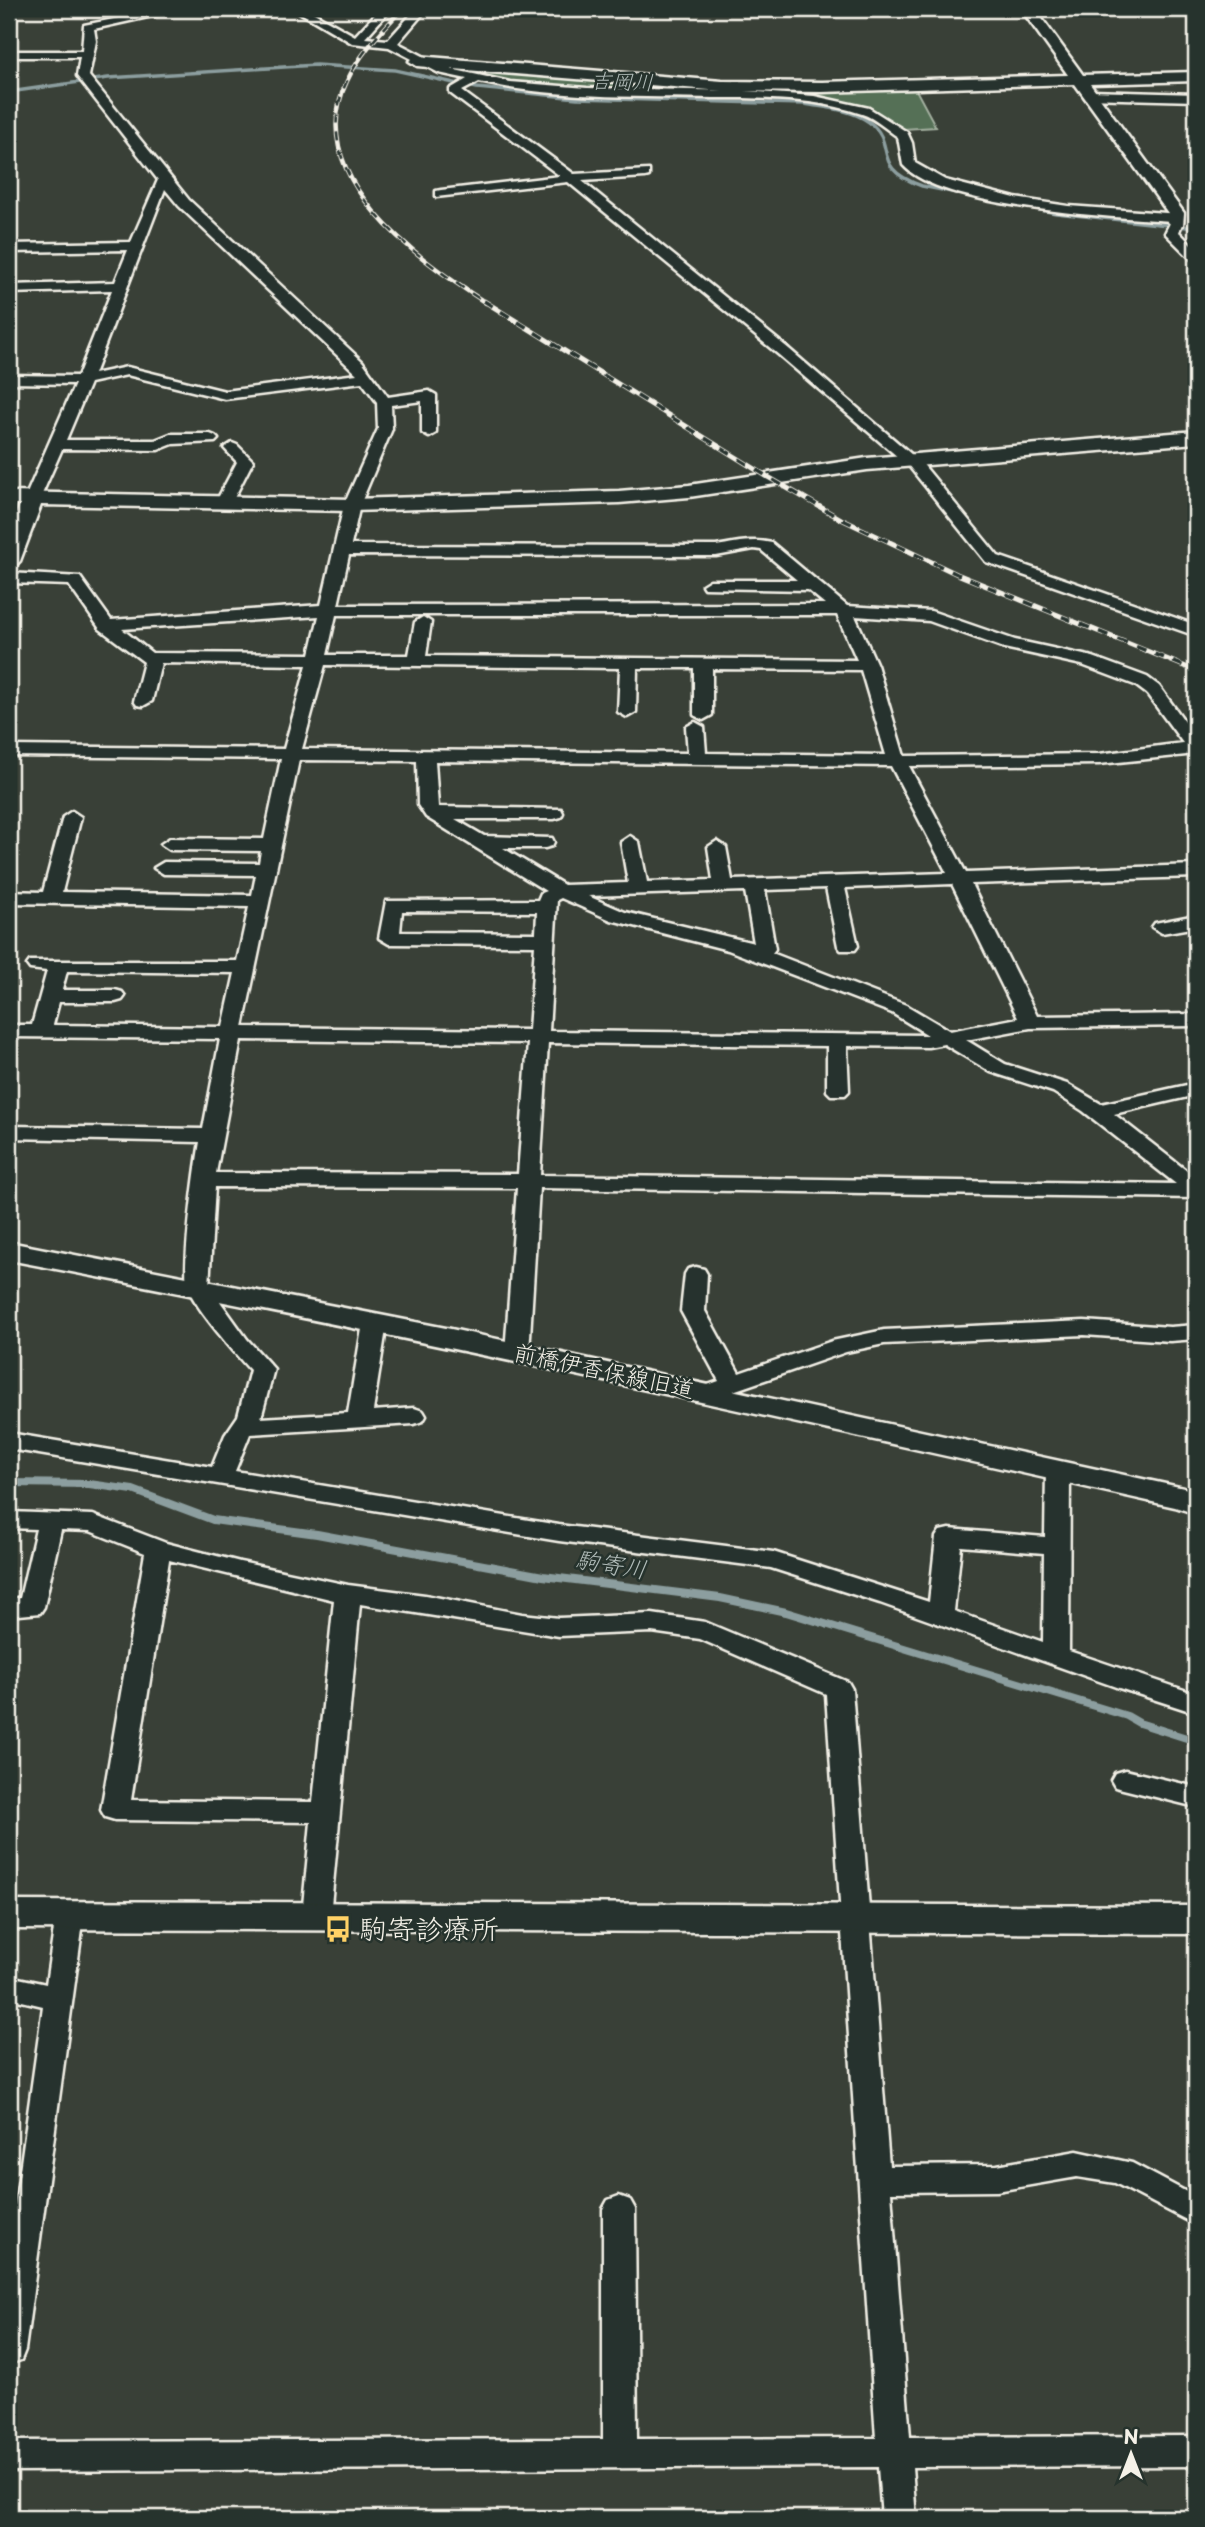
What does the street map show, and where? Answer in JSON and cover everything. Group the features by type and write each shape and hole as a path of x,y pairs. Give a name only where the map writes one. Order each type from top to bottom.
{"street":[{"path":"179,9 90,25 87,29 90,41 86,54 86,80 164,180 288,302 357,364 384,402 385,429 352,505 317,661 291,755 204,1180 198,1286 239,1344 262,1369 250,1416 242,1427 221,1475"},
{"path":"299,9 356,41 391,44 417,61 466,84 565,91 752,95 835,103 873,114 888,122 906,141 909,165 923,176 944,184 999,200 1175,223"},
{"path":"356,41 386,9"},
{"path":"391,44 422,9"},
{"path":"1028,9 1176,214 1175,223 1196,256"},
{"path":"9,54 86,54"},
{"path":"417,61 722,86 822,87 1196,76"},
{"path":"466,84 454,91 571,178 784,352 910,460 992,559 1196,631"},
{"path":"1089,95 1196,98"},
{"path":"441,194 571,178 645,173"},
{"path":"9,561 164,180"},
{"path":"9,248 135,246"},
{"path":"9,289 121,286"},
{"path":"9,379 84,380 127,371 225,395 366,377"},
{"path":"384,402 429,395 429,433"},
{"path":"9,498 225,500 352,505 619,497 689,491 878,463 1196,438"},
{"path":"56,444 158,445 170,439 210,439"},
{"path":"225,500 245,461 232,448"},
{"path":"342,550 716,551 754,544 766,546 841,609 851,622 868,665 897,761 929,818 1030,1022"},
{"path":"9,578 74,580 106,625 148,658 868,665"},
{"path":"710,585 814,585"},
{"path":"9,751 897,761 1099,759 1195,748 1153,690 1129,675 1087,661 1010,644 931,616 841,609 327,610 106,625"},
{"path":"416,662 423,622"},
{"path":"143,701 154,658"},
{"path":"627,712 629,664"},
{"path":"697,759 703,664"},
{"path":"426,755 427,806 433,813 480,842 554,899 744,949 899,1009 998,1068 1060,1088 1098,1111 1196,1190"},
{"path":"433,813 554,813"},
{"path":"51,897 72,817"},
{"path":"480,842 545,842"},
{"path":"630,842 639,889"},
{"path":"170,844 272,845"},
{"path":"716,847 724,886"},
{"path":"164,868 266,869"},
{"path":"545,939 389,938 393,905 554,899 639,889 1196,871"},
{"path":"834,883 848,946"},
{"path":"744,949 765,949 754,885"},
{"path":"9,897 260,901"},
{"path":"517,1353 545,939 554,899"},
{"path":"1162,927 1196,921"},
{"path":"37,965 246,967"},
{"path":"41,1031 58,966"},
{"path":"50,996 114,996"},
{"path":"9,1031 837,1041 949,1039 1009,1024 1030,1022 1196,1020"},
{"path":"837,1041 838,1091"},
{"path":"1098,1111 1196,1089"},
{"path":"9,1132 212,1136"},
{"path":"204,1180 530,1181 1196,1190"},
{"name":"前橋伊香保線旧道","path":"9,1251 198,1286 517,1353 720,1389 1196,1504"},
{"path":"696,1274 693,1311 720,1389 840,1346 884,1336 1084,1328 1170,1334 1196,1332"},
{"path":"359,1420 375,1323"},
{"path":"242,1427 414,1416"},
{"path":"9,1441 559,1532 773,1560 1196,1704"},
{"path":"1056,1657 1058,1471"},
{"path":"9,1520 93,1523 158,1549 348,1594 559,1627 653,1623 705,1631 839,1689 875,2179 884,2347 899,2518"},
{"path":"9,1607 31,1607 50,1521"},
{"path":"941,1615 949,1536 1057,1546"},
{"path":"158,1549 115,1810 327,1812"},
{"path":"316,1916 348,1594"},
{"path":"1125,1780 1196,1797"},
{"path":"9,1915 1196,1920"},
{"path":"9,2350 70,1915"},
{"path":"9,1987 59,1998"},
{"path":"875,2179 997,2178 1077,2164 1121,2172 1196,2211"},
{"path":"619,2209 620,2453"},
{"path":"9,2456 1196,2451"}],"green space":[{"path":"445,68 713,89 915,88 936,127 903,129 878,113 834,101 640,93 497,81"}],"waterway":[{"name":"吉岡川","path":"9,92 108,78 316,65 395,70 477,88 577,98 805,104 846,112 869,122 878,131 886,156 895,171 905,179 922,186 1056,213 1196,228"},
{"name":"駒寄川","path":"9,1483 89,1484 133,1490 213,1520 317,1534 543,1576 720,1598 786,1612 1127,1716 1139,1723 1196,1741"}],"railway":[{"path":"402,9 365,52 347,81 337,116 340,150 353,182 374,212 400,239 429,263 486,303"},
{"path":"484,301 768,477 841,519 957,574 1196,671"}],"place":[{"name":"駒寄診療所","path":"338,1929"}]}
